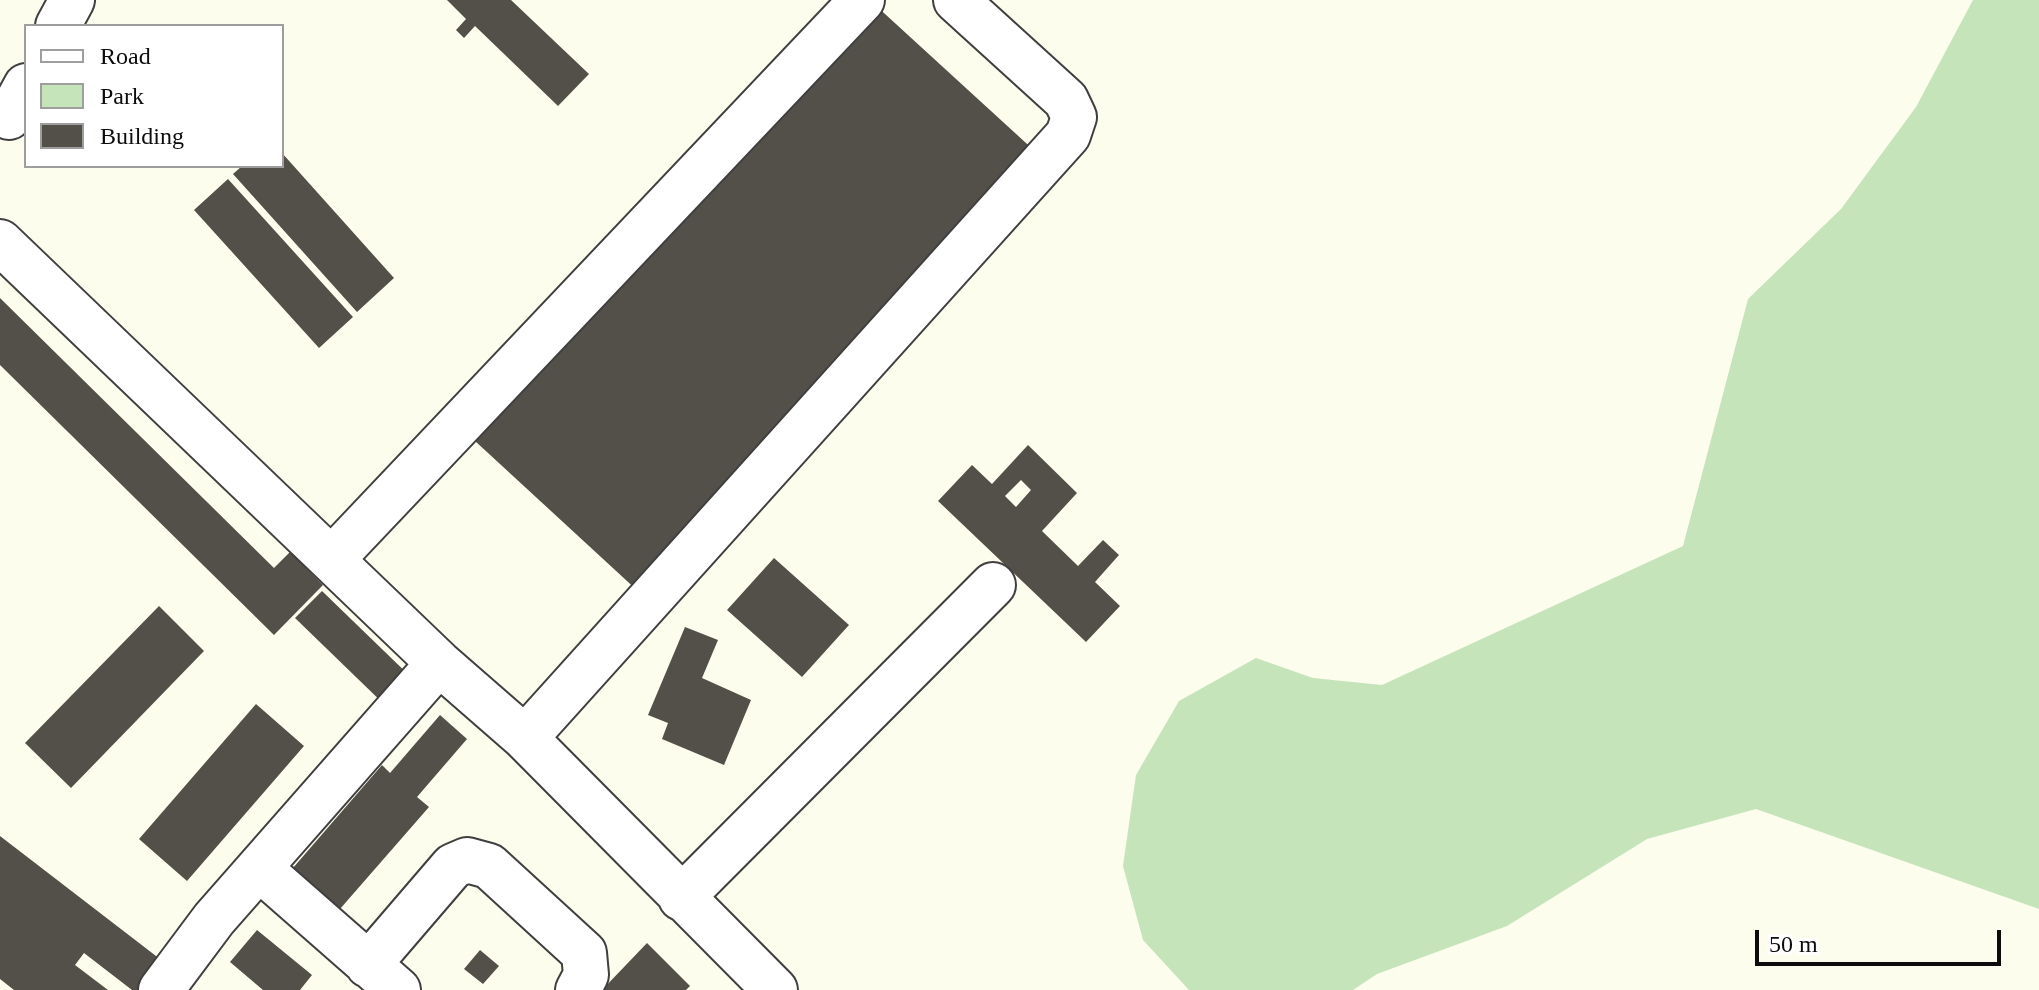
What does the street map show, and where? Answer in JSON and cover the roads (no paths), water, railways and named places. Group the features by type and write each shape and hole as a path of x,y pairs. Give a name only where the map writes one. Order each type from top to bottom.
{"street":[{"path":"59,24 72,0"},
{"path":"332,559 862,0"},
{"path":"525,738 1068,135 1074,117 1066,100 956,0"},
{"path":"0,242 439,663 525,738 775,990"},
{"path":"681,898 993,585"},
{"path":"161,990 214,919 439,663"},
{"path":"260,869 383,977 453,866 467,860 489,866 584,953 586,975 578,990"}]}
